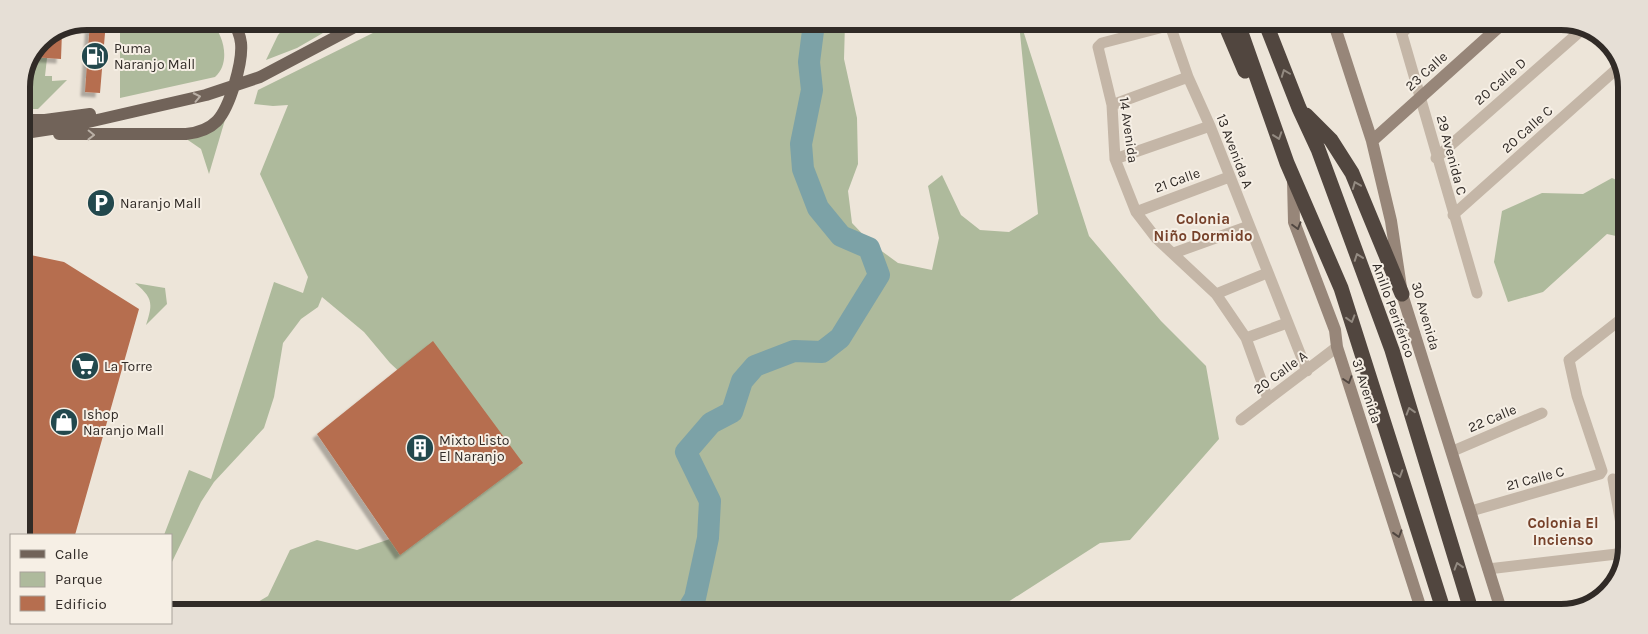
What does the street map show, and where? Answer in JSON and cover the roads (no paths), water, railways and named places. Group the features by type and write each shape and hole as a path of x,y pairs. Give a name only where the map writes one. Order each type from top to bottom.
{"highway":[{"path":"1228,30 1243,66 1270,114"},
{"path":"1240,30 1293,178 1341,288 1441,604"},
{"name":"Anillo Periférico","path":"1268,30 1298,108 1318,149 1392,350 1470,604"},
{"path":"1298,108 1331,140 1352,173 1402,294"}],"main road":[{"path":"30,134 191,134 213,125 224,113 230,99 241,43 236,30"},
{"path":"30,133 72,126 206,95 260,77 349,30"},
{"path":"30,120 45,120 120,107 150,107"}],"street":[{"name":"14 Avenida","path":"1137,30 1102,43 1098,47 1112,105 1115,159 1136,212 1156,238 1216,294 1246,338 1268,399"},
{"name":"13 Avenida A","path":"1174,30 1188,77 1210,126 1307,372"},
{"name":"30 Avenida","path":"1336,30 1372,141 1391,221 1402,294 1454,451 1499,604"},
{"name":"29 Avenida C","path":"1400,30 1421,96 1436,158 1476,294"},
{"name":"23 Calle","path":"1372,141 1495,30"},
{"name":"20 Calle D","path":"1436,158 1578,33"},
{"name":"20 Calle C","path":"1453,215 1615,70"},
{"path":"1112,105 1188,77"},
{"path":"1115,159 1210,126"},
{"name":"21 Calle","path":"1136,212 1229,177"},
{"name":"31 Avenida","path":"1293,178 1294,222 1335,330 1337,347 1419,604"},
{"path":"1174,253 1249,226"},
{"path":"1216,294 1268,273"},
{"name":"21 Calle C","path":"1471,511 1600,474 1600,467 1569,364 1572,357 1618,321"},
{"path":"1246,338 1287,323"},
{"name":"20 Calle A","path":"1241,420 1307,372 1337,347"},
{"name":"22 Calle","path":"1454,451 1542,413"},
{"path":"1613,479 1618,498"},
{"path":"1488,569 1618,551"}],"waterway":[{"path":"691,604 695,598 708,538 710,501 686,452 711,423 732,412 742,381 755,366 794,351 822,352 840,338 879,275 869,248 841,236 818,208 803,169 801,144 812,90 809,62 813,30"}],"place":[{"name":"Puma Naranjo Mall","path":"95,56"},
{"name":"Naranjo Mall","path":"101,203"},
{"name":"La Torre","path":"85,366"},
{"name":"Ishop Naranjo Mall","path":"64,422"},
{"name":"Mixto Listo El Naranjo","path":"420,448"}],"district":[{"name":"Colonia Niño Dormido","path":"1203,228"},
{"name":"Colonia El Incienso","path":"1563,532"}]}
